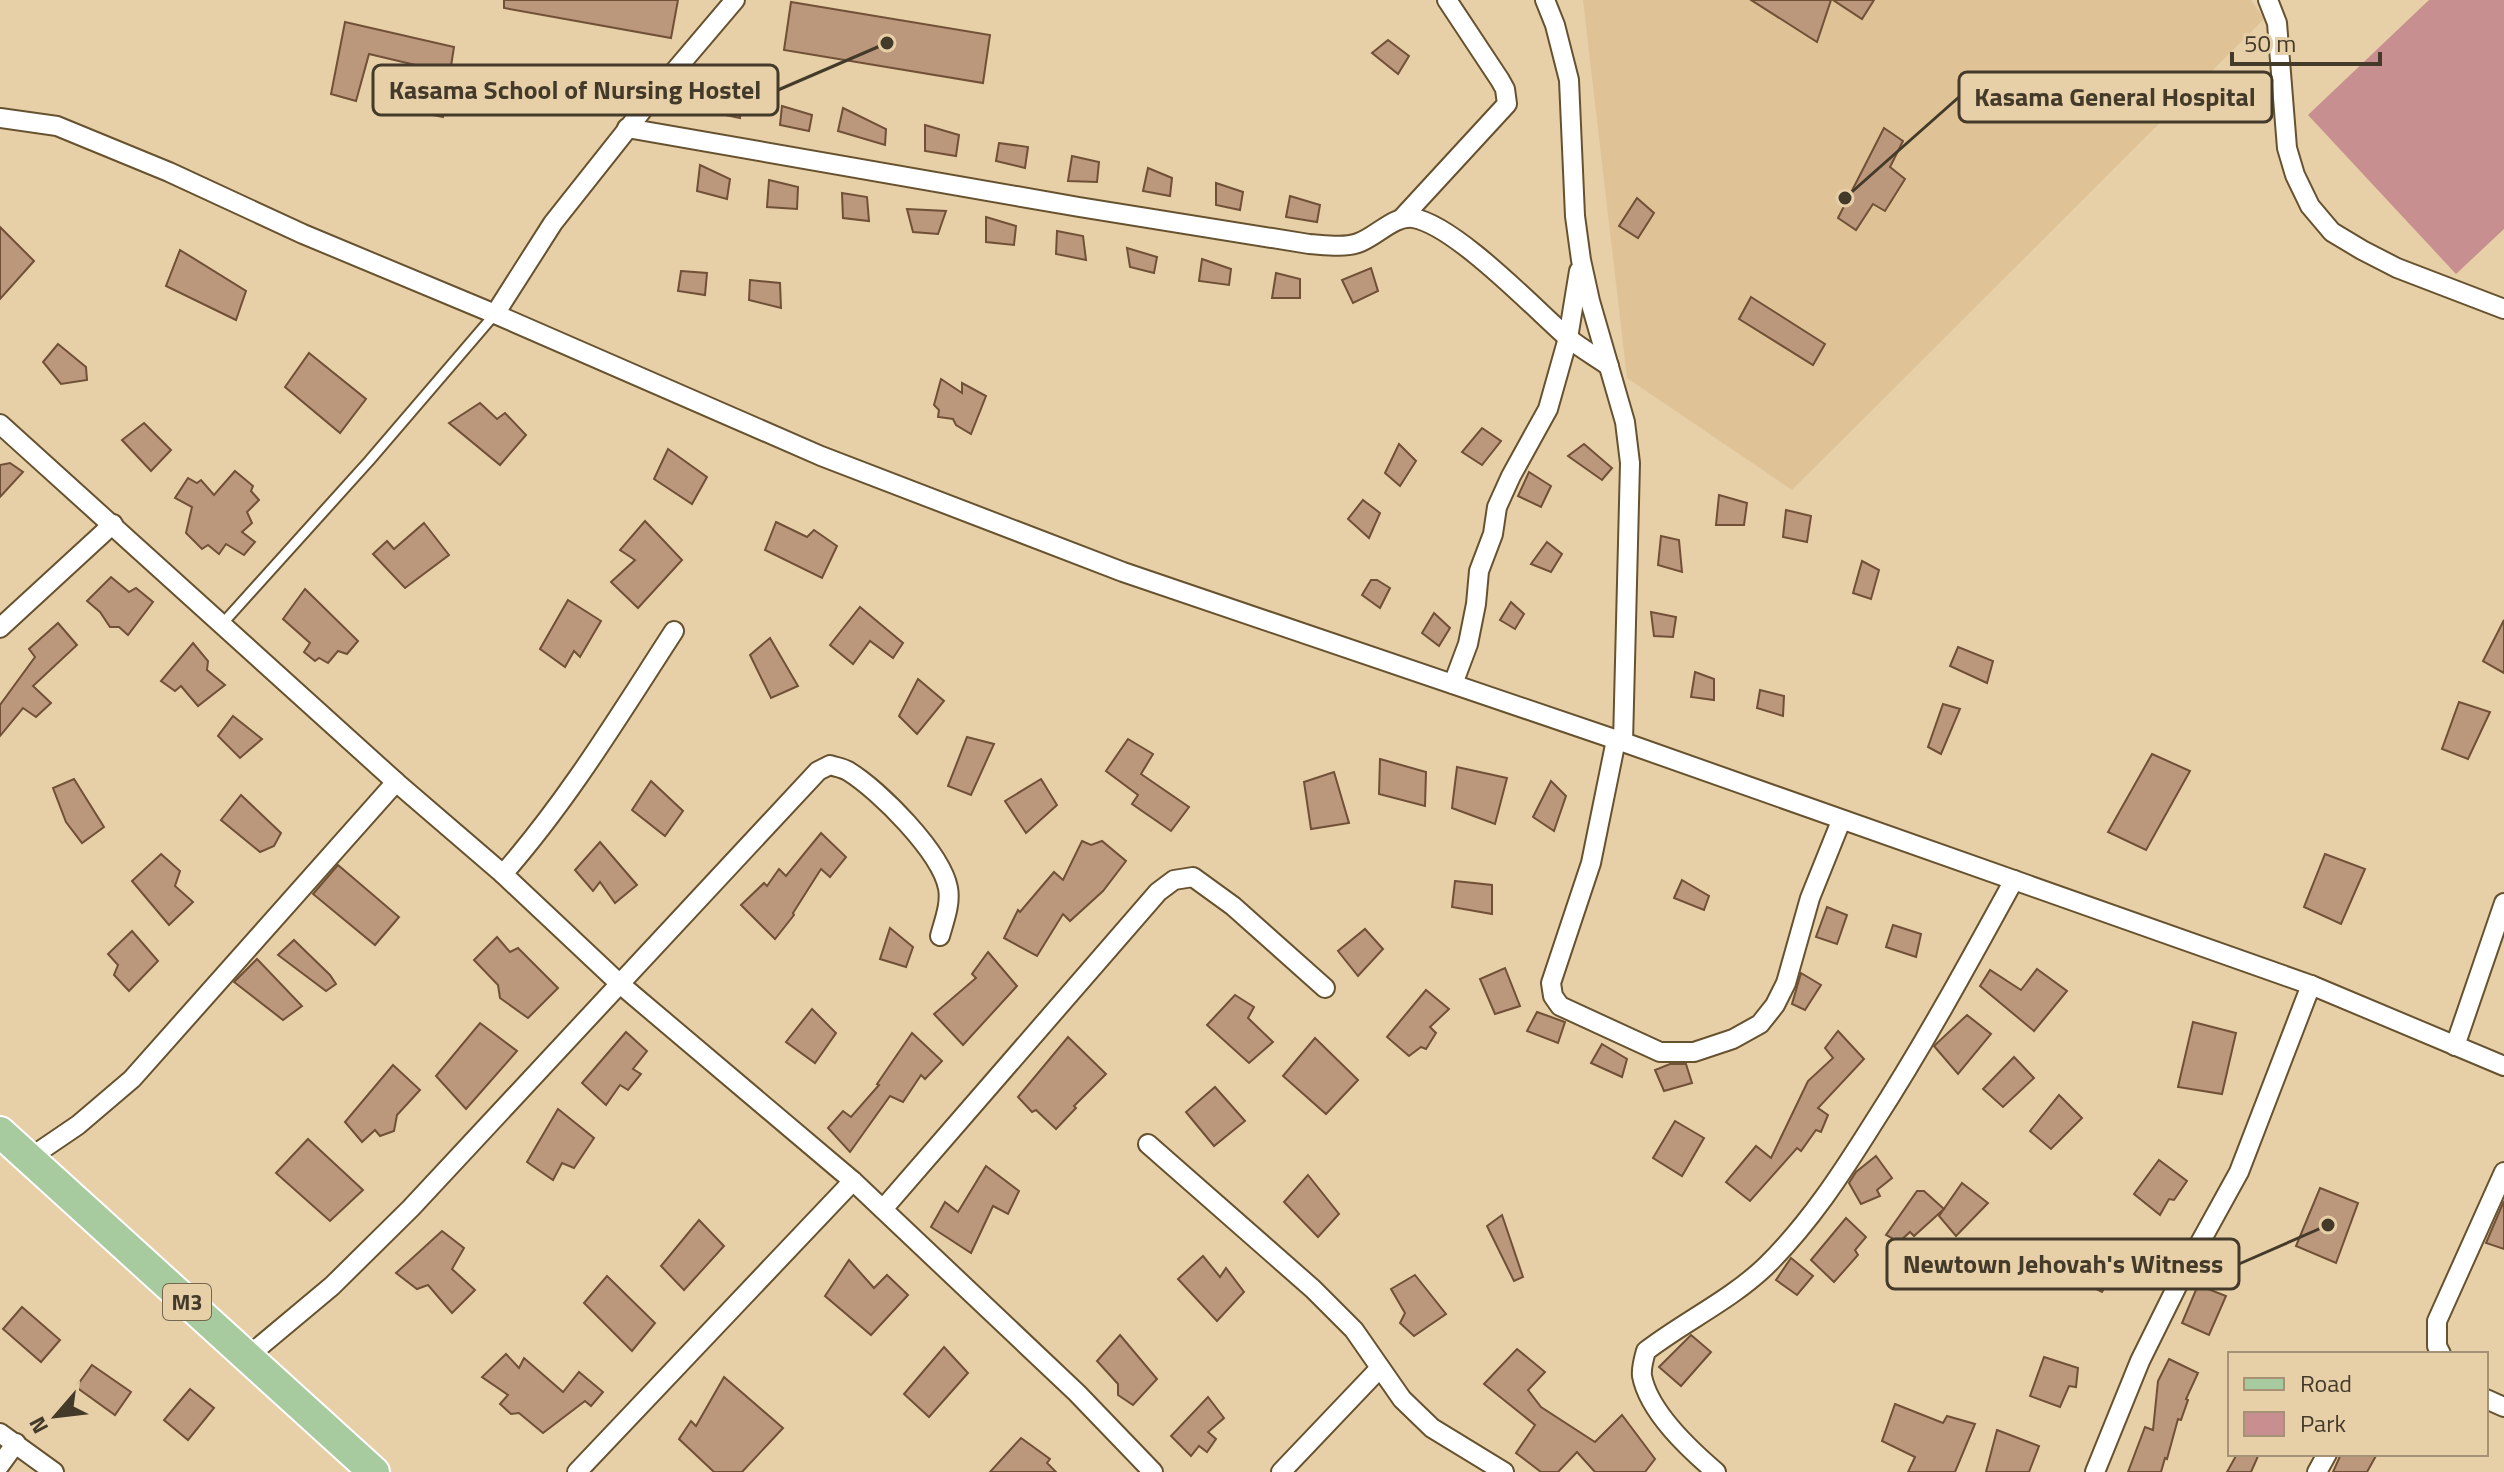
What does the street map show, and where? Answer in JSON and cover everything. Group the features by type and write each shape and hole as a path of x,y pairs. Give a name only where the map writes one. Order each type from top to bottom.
{"main road":[{"name":"M3","path":"0,1132 374,1472"}],"street":[{"path":"495,314 553,223 627,128 735,0"},
{"path":"627,128 1063,204 1309,244 1339,246 1357,243 1402,218 1507,104 1500,80 1447,0"},
{"path":"1545,0 1569,80 1575,216 1581,260 1625,422 1630,463 1620,741 1591,863 1551,983 1553,996 1560,1006 1660,1052 1694,1052 1733,1039 1760,1024 1775,1005 1786,983 1810,898 1841,821"},
{"path":"2268,0 2277,23 2287,148 2295,175 2310,206 2332,232 2362,250 2397,268 2504,309"},
{"path":"0,118 57,126 836,462 1123,572 1620,741 2311,985 2504,1066"},
{"path":"1402,218 1424,221 1453,238 1496,271 1568,338 1609,366"},
{"path":"1453,684 1468,644 1479,571 1493,534 1497,507 1548,409 1568,338 1581,260"},
{"path":"0,424 396,782 503,874 620,984 853,1181 1077,1393 1153,1472"},
{"path":"0,628 113,524"},
{"path":"503,874 567,796 674,631"},
{"path":"247,1357 332,1286 411,1208 818,771 830,765 846,769 924,842 941,867 948,889 948,907 940,936"},
{"path":"28,1159 78,1125 132,1079 396,782"},
{"path":"883,1209 1158,892 1174,880 1193,877 1233,906 1325,988"},
{"path":"1716,1472 1693,1452 1651,1400 1641,1373 1646,1351 1728,1298 1765,1267 1811,1218 1922,1048 2014,880"},
{"path":"2455,1046 2504,903"},
{"path":"2095,1472 2140,1361 2186,1268 2239,1172 2311,985"},
{"path":"1148,1144 1313,1289 1354,1330 1402,1399 1432,1428 1504,1472"},
{"path":"2433,1351 2437,1321 2499,1197 2504,1172"},
{"path":"577,1472 853,1181"},
{"path":"1281,1472 1380,1368"},
{"path":"0,1465 8,1438 54,1472"}],"lane":[{"path":"223,623 369,461 495,314"}],"shaded area":[{"path":"1583,0 2251,0 2264,19 1792,490 1627,378"}],"green space":[{"path":"2429,0 2504,0 2504,229 2456,274 2308,115"}],"building":[{"path":"504,0 678,0 671,38 504,8"},
{"path":"1751,0 1831,0 1817,42"},
{"path":"1833,0 1874,0 1862,19"},
{"path":"791,2 990,35 983,83 784,50"},
{"path":"345,22 454,47 443,117 418,112 424,67 369,54 356,101 331,94"},
{"path":"1388,40 1409,56 1398,74 1372,53"},
{"path":"712,91 741,99 740,118 706,111"},
{"path":"782,106 812,115 809,131 780,125"},
{"path":"843,108 886,129 885,145 838,131"},
{"path":"925,125 959,135 956,156 925,151"},
{"path":"1884,128 1903,141 1890,167 1905,179 1885,211 1873,204 1856,230 1838,218"},
{"path":"999,143 1028,147 1025,168 996,161"},
{"path":"1072,156 1099,162 1097,182 1068,181"},
{"path":"700,165 730,179 727,199 697,191"},
{"path":"1148,168 1172,178 1170,196 1143,191"},
{"path":"769,180 798,187 797,209 767,207"},
{"path":"1216,183 1243,192 1240,210 1216,205"},
{"path":"842,193 867,197 869,221 843,218"},
{"path":"1290,196 1320,205 1317,222 1286,217"},
{"path":"1637,198 1654,213 1638,238 1619,226"},
{"path":"907,209 946,211 938,234 913,232"},
{"path":"986,217 1016,226 1014,245 986,242"},
{"path":"0,227 34,261 0,299"},
{"path":"1057,231 1083,236 1086,260 1056,254"},
{"path":"1127,248 1157,257 1154,273 1130,267"},
{"path":"180,250 246,291 236,320 166,286"},
{"path":"1202,259 1231,269 1229,285 1199,281"},
{"path":"1371,268 1378,291 1353,303 1342,280"},
{"path":"681,271 707,273 705,295 678,291"},
{"path":"1276,273 1300,279 1300,298 1272,298"},
{"path":"750,280 780,283 781,308 749,300"},
{"path":"1751,297 1825,344 1813,365 1739,319"},
{"path":"58,344 86,367 87,380 61,384 43,362"},
{"path":"309,353 366,399 340,433 285,387"},
{"path":"941,379 962,393 962,383 986,396 971,434 956,425 953,419 938,417 939,410 934,405"},
{"path":"480,403 497,419 505,413 526,435 500,465 449,423"},
{"path":"144,423 171,450 151,471 122,440"},
{"path":"1482,428 1501,441 1482,465 1462,452"},
{"path":"1399,444 1416,461 1400,486 1385,473"},
{"path":"1584,444 1612,468 1602,480 1568,456"},
{"path":"668,449 707,477 692,504 654,479"},
{"path":"10,463 23,472 0,497 0,465"},
{"path":"235,471 253,486 251,491 259,500 247,512 252,523 242,532 255,542 244,555 226,544 219,554 208,545 202,549 186,533 192,507 175,498 188,478 197,483 201,480 214,495"},
{"path":"1529,472 1551,486 1541,507 1518,496"},
{"path":"1719,495 1747,503 1744,525 1716,525"},
{"path":"1363,500 1380,513 1369,538 1348,519"},
{"path":"1786,510 1811,516 1807,542 1783,537"},
{"path":"645,521 682,560 638,608 611,582 635,560 620,550"},
{"path":"776,522 807,537 814,530 837,546 822,578 765,550"},
{"path":"424,523 449,555 405,588 373,554 387,541 394,549"},
{"path":"1661,536 1679,540 1682,572 1658,565"},
{"path":"1547,542 1562,554 1551,572 1531,564"},
{"path":"1862,561 1879,570 1871,599 1853,593"},
{"path":"111,577 129,592 136,588 153,602 128,635 119,627 110,627 100,612 87,601"},
{"path":"1371,580 1390,588 1380,608 1362,595"},
{"path":"305,589 358,641 347,654 338,651 328,663 319,658 315,661 304,652 310,643 283,619"},
{"path":"568,600 601,621 580,657 574,651 565,667 540,649"},
{"path":"1511,602 1524,614 1515,629 1500,620"},
{"path":"860,607 903,643 893,658 870,641 853,664 830,645"},
{"path":"1651,612 1676,617 1673,637 1654,636"},
{"path":"1434,613 1450,628 1439,646 1422,633"},
{"path":"2504,620 2504,673 2483,661"},
{"path":"58,623 77,645 33,686 51,703 36,717 23,708 0,736 0,705 35,657 29,649"},
{"path":"770,638 798,686 771,698 750,655"},
{"path":"193,643 208,661 207,670 225,685 198,706 181,686 175,691 161,681"},
{"path":"1958,647 1993,661 1987,683 1950,666"},
{"path":"1695,672 1714,679 1714,700 1691,697"},
{"path":"918,679 944,701 917,734 899,716"},
{"path":"1760,690 1784,696 1783,716 1757,708"},
{"path":"2459,702 2490,712 2468,759 2442,749"},
{"path":"1943,704 1960,709 1941,754 1928,747"},
{"path":"233,716 262,739 240,758 218,736"},
{"path":"967,737 994,744 971,795 948,786"},
{"path":"1128,739 1153,754 1141,774 1189,807 1171,831 1132,804 1138,795 1106,771"},
{"path":"2152,754 2190,771 2146,850 2108,832"},
{"path":"1380,759 1426,772 1425,806 1379,794"},
{"path":"1457,767 1507,778 1495,824 1452,808"},
{"path":"1334,772 1349,823 1311,829 1304,782"},
{"path":"74,779 104,827 82,843 66,822 53,788"},
{"path":"1041,779 1057,805 1026,833 1005,801"},
{"path":"651,781 683,811 665,836 632,810"},
{"path":"1551,781 1566,796 1554,831 1533,817"},
{"path":"241,795 281,833 274,846 260,852 221,820"},
{"path":"821,833 846,857 830,877 821,869 794,915 775,939 741,905 764,883 767,886 779,869 786,876"},
{"path":"1082,841 1091,845 1102,841 1126,861 1103,891 1070,921 1063,914 1037,956 1004,938 1018,910 1020,912 1054,872 1063,880"},
{"path":"600,842 637,885 615,903 600,882 593,891 575,870"},
{"path":"161,854 180,871 175,886 193,902 169,925 132,881"},
{"path":"2325,854 2365,869 2341,924 2304,907"},
{"path":"338,865 399,917 375,945 313,894"},
{"path":"1682,880 1709,896 1704,910 1674,898"},
{"path":"1455,881 1492,885 1492,914 1452,907"},
{"path":"1827,907 1847,915 1837,944 1816,937"},
{"path":"1893,925 1921,934 1916,957 1886,947"},
{"path":"890,928 913,947 906,967 880,959"},
{"path":"1365,929 1383,949 1358,976 1338,951"},
{"path":"132,931 158,961 129,991 114,975 118,965 108,954"},
{"path":"497,937 510,952 518,948 558,988 528,1018 500,998 498,985 474,960"},
{"path":"294,940 336,984 326,991 278,955"},
{"path":"988,952 1017,986 963,1045 934,1014 976,978 972,974"},
{"path":"257,959 302,1006 283,1020 234,982"},
{"path":"1505,968 1520,1006 1495,1014 1480,979"},
{"path":"2037,969 2067,991 2034,1031 1980,986 1990,970 2021,990"},
{"path":"1801,973 1821,985 1805,1010 1792,1004"},
{"path":"1426,990 1449,1009 1430,1027 1436,1033 1426,1049 1421,1047 1409,1056 1387,1037"},
{"path":"1235,995 1254,1007 1248,1018 1273,1042 1249,1063 1207,1025"},
{"path":"812,1009 836,1033 815,1063 786,1042"},
{"path":"1537,1012 1565,1022 1558,1043 1527,1031"},
{"path":"1967,1015 1991,1034 1958,1074 1934,1046"},
{"path":"2193,1022 2236,1033 2222,1094 2178,1087"},
{"path":"480,1023 517,1051 466,1109 436,1076"},
{"path":"1838,1031 1864,1059 1818,1108 1828,1115 1821,1132 1816,1130 1801,1151 1797,1148 1750,1201 1726,1182 1756,1146 1771,1158 1808,1081 1833,1058 1825,1048"},
{"path":"626,1032 647,1051 633,1069 641,1074 628,1090 620,1085 606,1105 582,1083"},
{"path":"912,1033 942,1061 925,1079 921,1075 903,1102 890,1096 850,1152 828,1128 843,1111 851,1117 879,1085"},
{"path":"1068,1037 1106,1074 1056,1129 1036,1110 1032,1112 1018,1097"},
{"path":"1315,1038 1358,1080 1326,1114 1283,1076"},
{"path":"1602,1044 1627,1059 1622,1077 1591,1063"},
{"path":"2014,1057 2034,1078 2003,1107 1983,1089"},
{"path":"1670,1064 1686,1064 1692,1083 1664,1091 1655,1070"},
{"path":"393,1065 420,1090 397,1115 394,1131 380,1136 375,1130 362,1142 345,1122"},
{"path":"1215,1087 1245,1121 1214,1146 1186,1112"},
{"path":"2059,1095 2082,1118 2051,1149 2030,1131"},
{"path":"558,1109 594,1138 574,1168 562,1163 553,1180 527,1162"},
{"path":"1675,1121 1704,1138 1682,1176 1653,1158"},
{"path":"308,1139 363,1190 330,1221 276,1173"},
{"path":"1876,1156 1892,1178 1877,1190 1880,1196 1861,1204 1849,1183 1856,1172"},
{"path":"2159,1160 2187,1181 2174,1200 2169,1199 2160,1215 2134,1194"},
{"path":"986,1166 1019,1191 1008,1214 993,1206 971,1253 931,1227 945,1202 958,1212"},
{"path":"1308,1175 1339,1214 1318,1237 1284,1202"},
{"path":"1962,1183 1988,1203 1956,1236 1939,1216"},
{"path":"2320,1188 2358,1203 2336,1263 2296,1246"},
{"path":"1917,1191 1924,1191 1944,1209 1914,1236 1910,1232 1899,1242 1886,1235"},
{"path":"2504,1201 2504,1249 2486,1243"},
{"path":"1502,1215 1523,1277 1514,1281 1487,1226"},
{"path":"1846,1218 1866,1237 1855,1250 1858,1255 1834,1282 1811,1260"},
{"path":"699,1220 724,1246 684,1290 661,1266"},
{"path":"442,1231 464,1248 452,1269 475,1290 452,1313 428,1285 417,1289 396,1273"},
{"path":"2097,1240 2125,1255 2102,1292 2073,1277"},
{"path":"1203,1256 1220,1277 1226,1268 1244,1292 1217,1321 1178,1279"},
{"path":"1791,1258 1813,1276 1797,1295 1776,1280"},
{"path":"849,1260 874,1288 887,1275 908,1295 871,1335 825,1296"},
{"path":"1415,1275 1446,1314 1414,1336 1400,1323 1405,1313 1391,1289"},
{"path":"607,1276 655,1323 632,1351 584,1303"},
{"path":"2198,1285 2226,1296 2209,1335 2182,1323"},
{"path":"22,1307 60,1340 41,1362 3,1329"},
{"path":"1120,1335 1157,1379 1133,1405 1118,1395 1118,1384 1097,1361"},
{"path":"1691,1335 1711,1352 1681,1386 1659,1367"},
{"path":"944,1347 968,1373 929,1417 904,1394"},
{"path":"1517,1349 1545,1372 1528,1390 1541,1407 1595,1442 1622,1415 1655,1459 1645,1472 1595,1472 1577,1452 1558,1472 1541,1472 1516,1453 1535,1425 1484,1384"},
{"path":"506,1354 519,1368 524,1358 563,1392 579,1372 603,1392 591,1406 585,1401 543,1433 519,1413 511,1414 500,1404 508,1395 482,1377"},
{"path":"2044,1357 2078,1368 2076,1387 2069,1386 2060,1407 2030,1396"},
{"path":"2169,1359 2198,1373 2186,1399 2181,1420 2178,1419 2167,1459 2161,1472 2128,1472 2145,1427 2153,1430 2158,1381"},
{"path":"92,1365 131,1392 115,1415 76,1387"},
{"path":"724,1377 783,1428 742,1472 714,1472 679,1439 691,1421 696,1426"},
{"path":"190,1389 214,1408 188,1440 164,1420"},
{"path":"1208,1397 1224,1418 1208,1432 1216,1439 1207,1452 1199,1446 1191,1456 1171,1436"},
{"path":"1895,1404 1943,1423 1947,1416 1975,1424 1955,1472 1908,1472 1915,1457 1882,1441"},
{"path":"1997,1430 2039,1446 2029,1472 1986,1472"},
{"path":"1021,1438 1050,1459 1047,1463 1056,1472 990,1472"},
{"path":"2236,1456 2258,1456 2251,1472 2227,1472"},
{"path":"2340,1456 2376,1456 2367,1472 2333,1472"}],"place":[{"name":"Kasama School of Nursing Hostel","path":"887,43"},
{"name":"Kasama General Hospital","path":"1845,198"},
{"name":"Newtown Jehovah's Witness","path":"2328,1225"}]}
